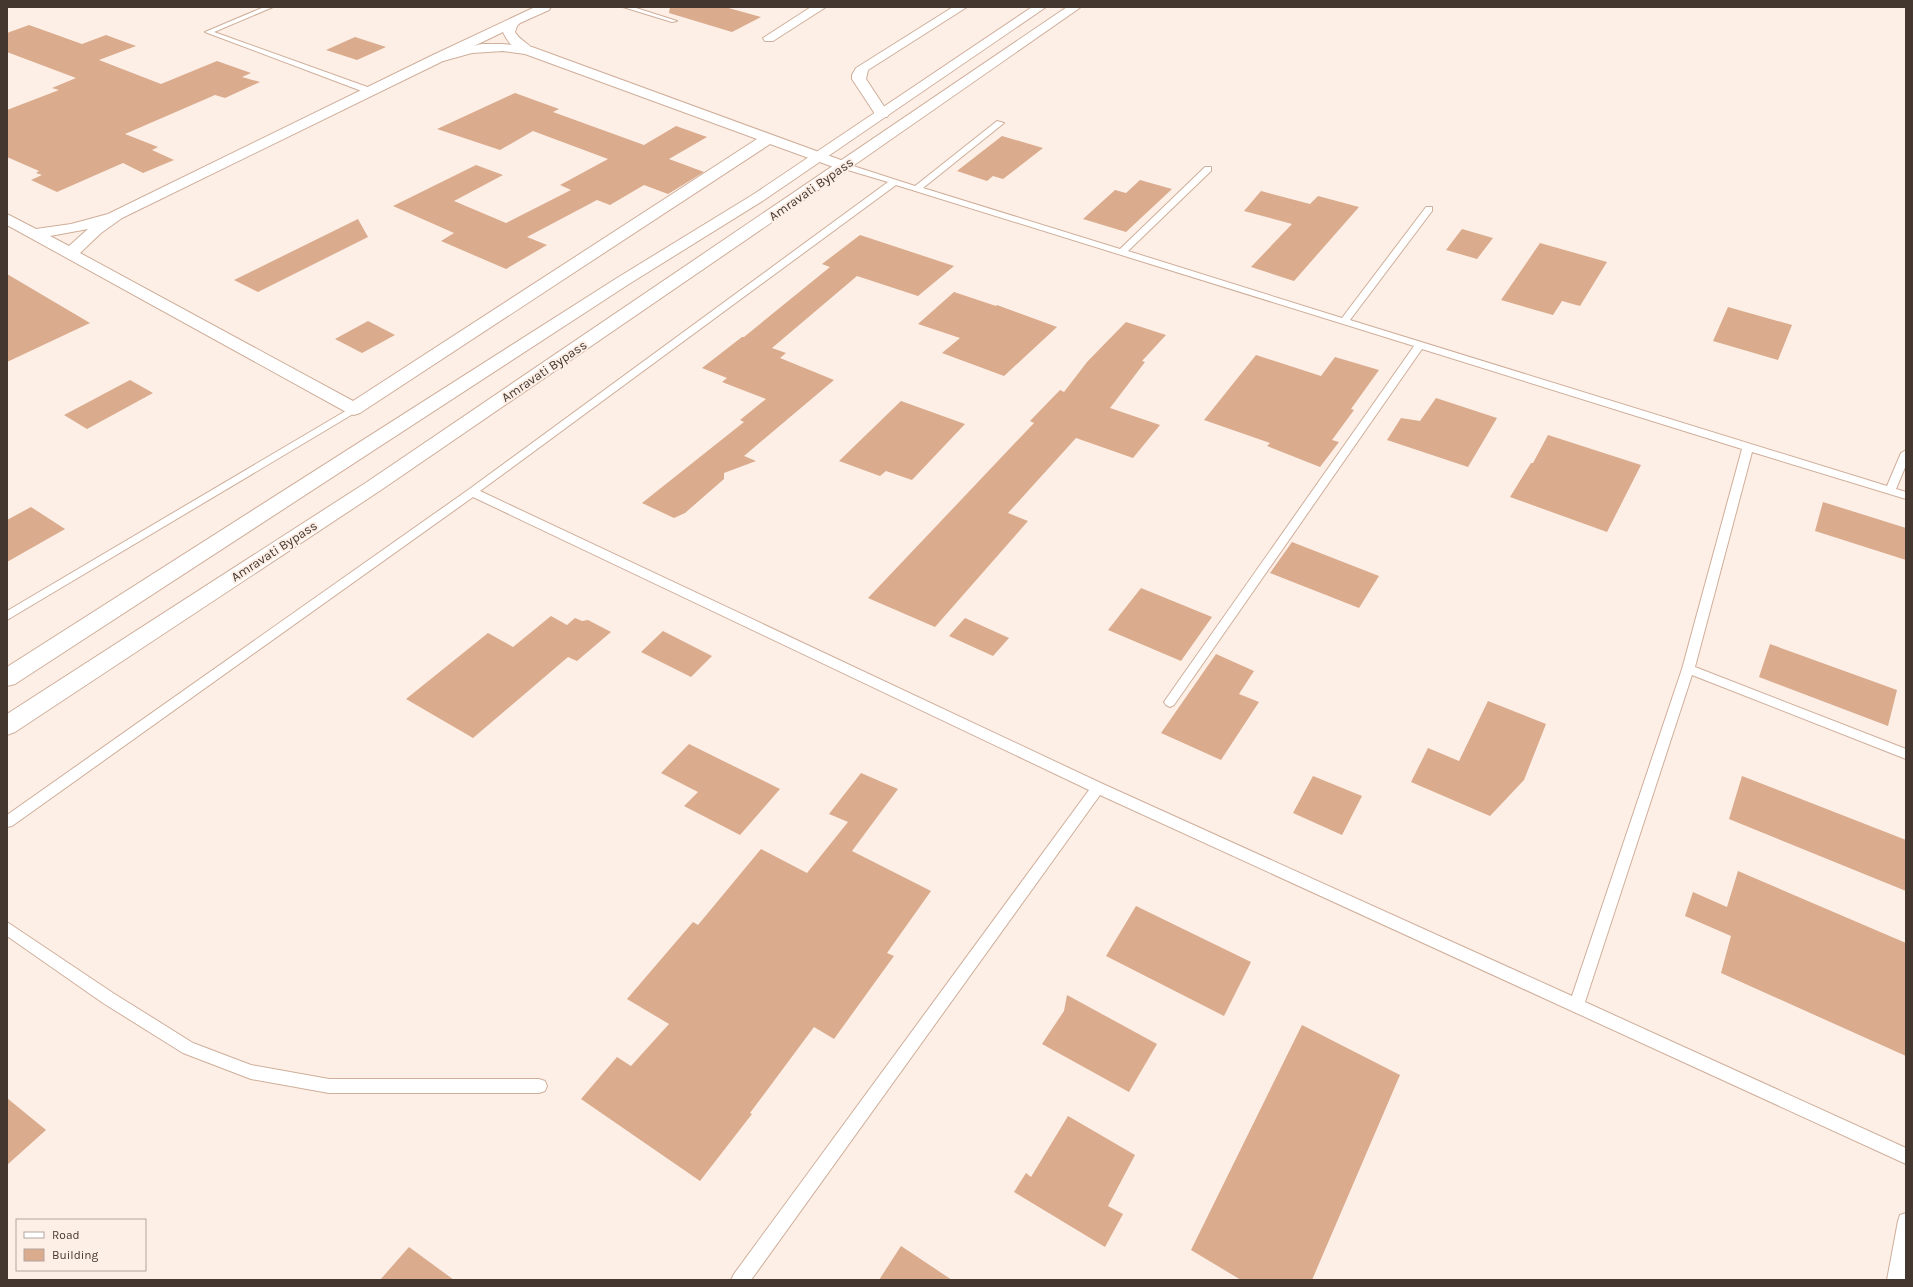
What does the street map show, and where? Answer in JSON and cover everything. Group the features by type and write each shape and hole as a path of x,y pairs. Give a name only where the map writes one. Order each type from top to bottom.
{"main road":[{"path":"70,254 95,230 117,215 545,7"},
{"path":"769,38 820,7"},
{"path":"882,114 859,79 859,75 863,68 961,7"},
{"name":"Amravati Bypass","path":"7,678 623,281 759,197 1040,7"},
{"name":"Amravati Bypass","path":"7,726 374,486 1075,7"},
{"path":"517,20 511,25 509,32 514,42 527,50 844,166"},
{"path":"438,58 482,47 503,47 527,50"},
{"path":"7,219 354,409 768,139"},
{"path":"33,234 73,228 117,215"}],"lane":[{"path":"270,7 208,32 370,91"},
{"path":"626,7 674,21"},
{"path":"916,189 1000,122"},
{"path":"844,166 1906,496"},
{"path":"1122,252 1208,169"},
{"path":"7,822 472,492 894,182"},
{"path":"1344,322 1429,209"},
{"path":"1170,702 1420,345"},
{"path":"7,616 354,409"},
{"path":"1576,1006 1688,669 1748,447"},
{"path":"1890,491 1906,454"},
{"path":"472,492 1098,788 1906,1156"},
{"path":"1688,669 1906,754"},
{"path":"740,1280 1098,788"},
{"path":"7,928 108,998 188,1048 251,1072 329,1086 539,1086"},
{"path":"1896,1280 1906,1221"}],"building":[{"path":"670,7 725,7 761,17 732,32 669,13"},
{"path":"29,25 82,44 106,35 136,46 99,60 161,84 217,61 251,73 242,77 260,82 225,98 215,95 125,134 158,147 152,150 174,160 143,173 123,163 57,192 31,180 42,175 36,173 39,171 7,157 7,110 59,90 52,88 76,78 7,52 7,33"},
{"path":"355,37 386,47 357,60 326,50"},
{"path":"515,93 559,109 553,112 644,145 676,126 707,137 669,159 704,172 668,194 644,185 610,205 597,200 527,237 547,245 506,269 441,241 454,233 393,206 476,165 503,175 454,201 506,223 571,190 560,185 608,159 533,131 500,150 437,129"},
{"path":"1002,136 1043,148 1003,179 993,176 987,181 957,171"},
{"path":"1140,180 1172,189 1126,232 1083,219 1115,190 1126,193"},
{"path":"1261,191 1310,204 1318,196 1359,207 1294,281 1251,267 1292,224 1244,211"},
{"path":"358,219 368,237 258,292 234,280"},
{"path":"1462,229 1493,238 1477,259 1446,250"},
{"path":"860,235 954,266 918,296 857,276 772,348 786,353 780,358 834,380 744,456 756,461 724,473 724,479 685,513 674,518 642,503 744,422 740,420 766,399 722,382 727,378 702,368 744,337 830,267 822,264"},
{"path":"1540,243 1607,262 1580,306 1562,301 1553,315 1501,300"},
{"path":"7,274 90,323 7,362"},
{"path":"954,292 996,306 997,305 1057,327 1004,376 942,353 960,338 918,324"},
{"path":"1728,307 1792,325 1778,360 1713,341"},
{"path":"368,321 395,335 362,353 335,339"},
{"path":"1126,322 1166,335 1142,361 1145,362 1110,408 1160,425 1133,458 1076,438 1008,513 1028,521 935,627 868,598 1034,423 1030,421 1060,390 1064,392 1087,362"},
{"path":"1256,355 1321,376 1335,357 1379,370 1351,409 1354,410 1332,440 1339,442 1320,467 1267,446 1270,443 1204,420"},
{"path":"130,380 153,393 87,429 64,415"},
{"path":"1436,398 1497,418 1468,467 1387,440 1401,418 1420,421"},
{"path":"901,401 965,424 912,480 886,471 880,476 839,461"},
{"path":"1548,435 1641,465 1607,532 1510,497 1531,463 1533,463"},
{"path":"1823,502 1906,528 1906,560 1815,531"},
{"path":"31,507 65,529 7,562 7,520"},
{"path":"1292,542 1379,576 1359,608 1270,573"},
{"path":"1141,588 1212,617 1181,661 1108,630"},
{"path":"551,616 567,625 575,618 582,621 588,620 611,632 577,661 568,657 473,738 406,699 488,633 513,647"},
{"path":"965,618 1009,638 993,656 949,636"},
{"path":"663,631 712,656 691,677 641,652"},
{"path":"1770,644 1897,690 1888,726 1759,677"},
{"path":"1216,654 1254,671 1239,694 1259,702 1221,760 1161,733"},
{"path":"1488,701 1546,724 1524,780 1490,816 1411,782 1428,748 1459,761"},
{"path":"689,744 780,789 740,835 684,806 698,792 661,773"},
{"path":"861,773 898,789 852,851 931,891 887,953 894,956 834,1039 814,1027 750,1113 752,1114 700,1181 581,1099 617,1057 631,1066 669,1024 627,999 693,922 698,925 761,849 807,873 848,822 829,814"},
{"path":"1313,776 1362,796 1342,835 1293,813"},
{"path":"1742,776 1906,840 1906,891 1729,819"},
{"path":"1738,871 1906,943 1906,1056 1721,973 1731,936 1685,916 1693,892 1727,907"},
{"path":"1136,906 1251,962 1224,1016 1106,956"},
{"path":"1067,995 1157,1044 1129,1092 1042,1044 1064,1011"},
{"path":"1302,1025 1400,1075 1312,1280 1241,1280 1191,1250"},
{"path":"7,1098 46,1130 7,1165"},
{"path":"1068,1116 1135,1155 1108,1206 1123,1214 1105,1247 1014,1192 1026,1173 1031,1177"},
{"path":"901,1246 952,1280 879,1280"},
{"path":"409,1247 454,1280 380,1280"}]}
